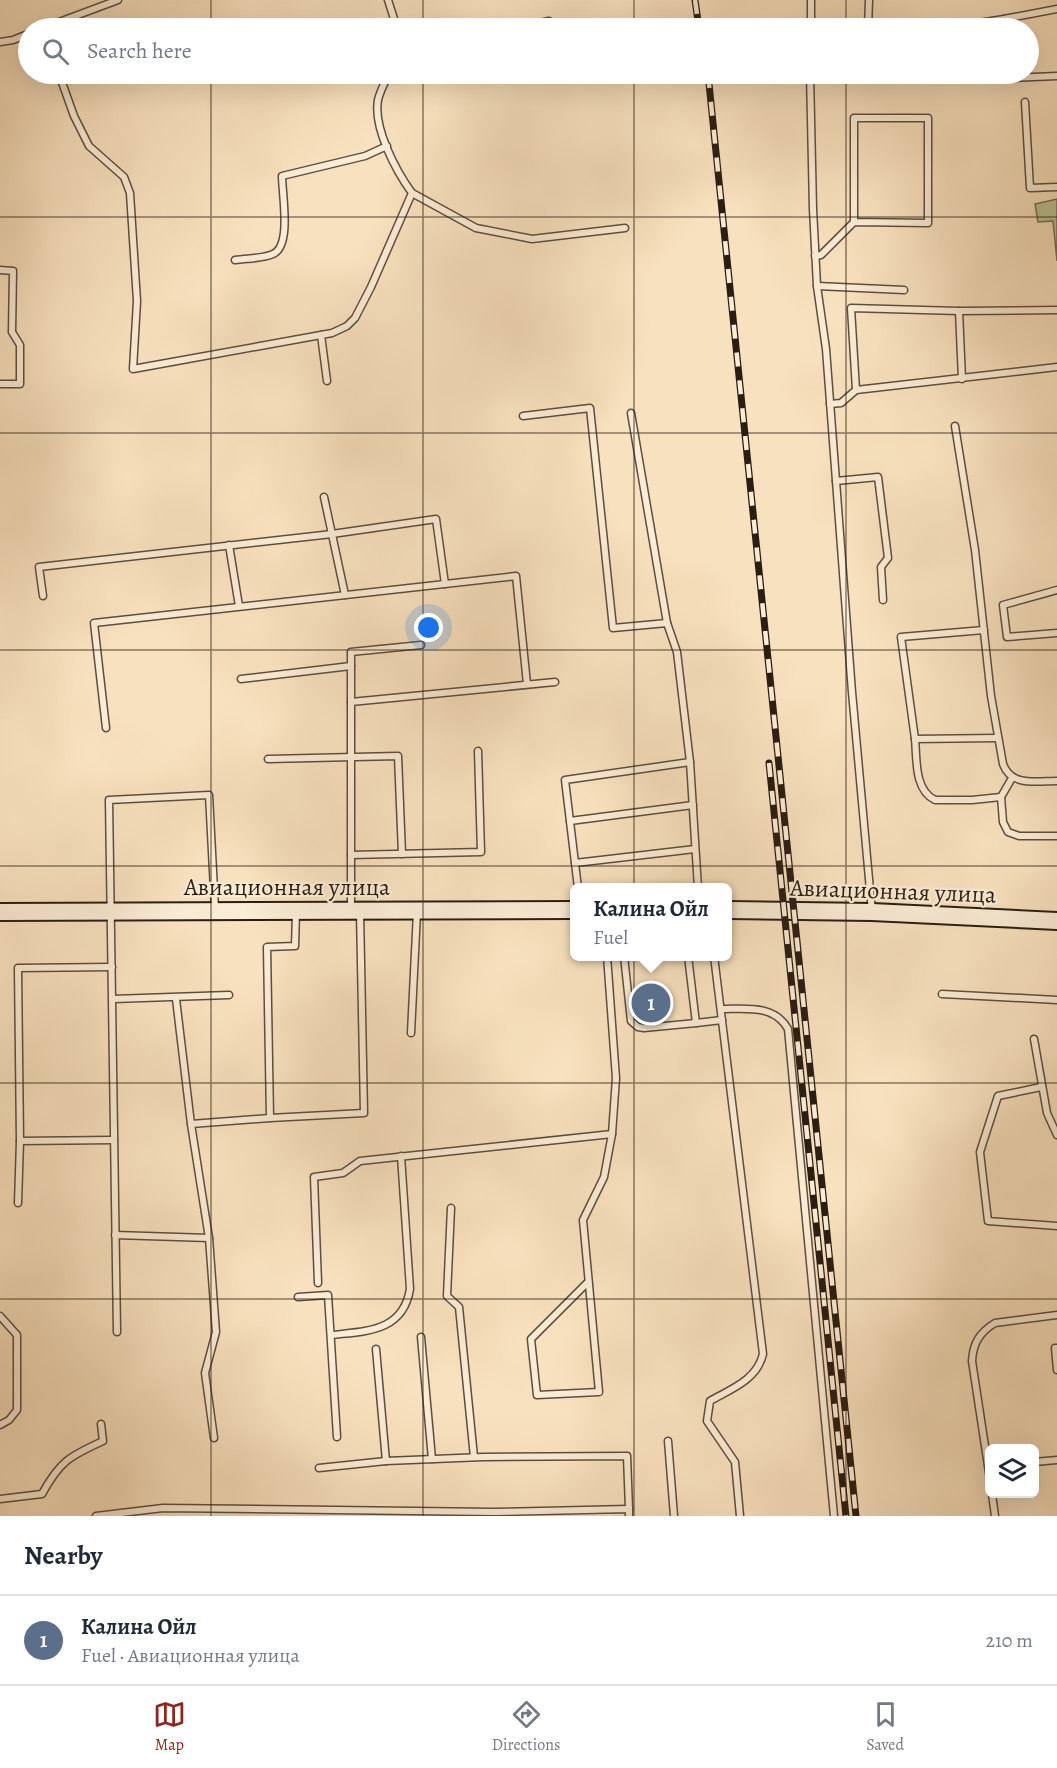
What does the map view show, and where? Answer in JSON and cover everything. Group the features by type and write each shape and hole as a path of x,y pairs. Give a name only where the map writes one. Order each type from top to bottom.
{"main road":[{"name":"Авиационная улица","path":"0,912 570,910"},
{"name":"Авиационная улица","path":"732,910 872,912 1057,921"}],"lane":[{"path":"73,18 118,0"},
{"path":"388,0 394,18"},
{"path":"811,0 811,18"},
{"path":"868,18 869,0"},
{"path":"1014,18 1057,9"},
{"path":"0,42 18,38"},
{"path":"1039,77 1057,76"},
{"path":"63,84 74,116 89,146 124,177 130,193 137,301 133,369 339,330 355,318 371,288 412,193"},
{"path":"385,84 377,102 380,121 390,158 412,193 476,228 532,239 625,228"},
{"path":"810,84 817,286 826,350 852,693 872,912"},
{"path":"1025,102 1030,188 1057,187"},
{"path":"815,256 821,255 854,222 854,118 928,118 928,223 854,222"},
{"path":"235,260 270,255 279,250 285,234 282,176 364,156 387,146"},
{"path":"0,270 13,271 12,332 20,345 20,384 0,384"},
{"path":"817,286 904,290"},
{"path":"856,390 851,308 1057,310"},
{"path":"959,310 962,379"},
{"path":"321,335 327,381"},
{"path":"830,404 841,403 856,390 1057,367"},
{"path":"523,416 590,408 613,628 667,623"},
{"path":"631,413 667,623 677,652 690,762 698,883"},
{"path":"955,426 975,550 997,738 1003,764 1012,778 1020,781 1057,781"},
{"path":"836,482 878,477 888,558 881,567 883,600"},
{"path":"324,497 345,595"},
{"path":"43,596 39,567 332,534 436,519 445,584"},
{"path":"229,545 239,606"},
{"path":"106,728 94,622 516,576 527,684"},
{"path":"1057,590 1003,605 1007,637 1057,633"},
{"path":"984,630 901,637 920,781 925,793 941,801 1001,797"},
{"path":"191,1124 364,1113 351,855 351,652 421,645"},
{"path":"242,679 351,666"},
{"path":"351,702 555,682"},
{"path":"915,739 997,738"},
{"path":"351,855 481,852 478,751"},
{"path":"268,759 398,756 402,854"},
{"path":"577,883 565,780 690,762"},
{"path":"1012,778 1001,797 1003,822 1008,832 1019,836 1057,836"},
{"path":"117,1332 109,800 210,795 215,912"},
{"path":"570,821 693,805"},
{"path":"575,863 696,849"},
{"path":"411,1033 417,911"},
{"path":"270,1118 267,947 295,946 296,912"},
{"path":"588,1282 531,1339 537,1395 598,1392 583,1220 604,1177 612,1134 616,1078 607,961"},
{"path":"624,961 631,1021 634,1024 644,1028 722,1020"},
{"path":"688,961 696,1023"},
{"path":"715,961 763,1354 757,1371 751,1377 710,1401 707,1421 735,1462 740,1516"},
{"path":"18,1203 20,1141 18,968 112,967"},
{"path":"942,994 1057,1000"},
{"path":"113,999 229,996"},
{"path":"176,999 191,1124 209,1238 216,1332 205,1373 214,1438"},
{"path":"721,1009 765,1011 779,1017 788,1029 834,1516"},
{"path":"1034,1039 1047,1113 1057,1135"},
{"path":"1041,1087 998,1096 980,1152 981,1164 988,1221 1057,1226 1057,1233"},
{"path":"318,1283 314,1177 343,1173 360,1161 612,1134"},
{"path":"20,1141 114,1140"},
{"path":"332,1335 381,1328 400,1313 408,1298 410,1289 401,1156"},
{"path":"451,1208 447,1296 459,1307 474,1457"},
{"path":"115,1235 209,1238"},
{"path":"298,1297 328,1295 337,1437"},
{"path":"985,1446 972,1361 975,1343 987,1328 995,1323 1057,1314"},
{"path":"0,1316 17,1335 17,1410 0,1425"},
{"path":"421,1337 432,1459"},
{"path":"1057,1348 1055,1348 1057,1370"},
{"path":"376,1349 386,1461"},
{"path":"0,1499 42,1494 54,1472 75,1453 103,1441 101,1424"},
{"path":"668,1440 674,1516"},
{"path":"96,1516 163,1508 629,1513 627,1456 474,1457 386,1461 319,1468"},
{"path":"1039,1462 1057,1460"},
{"path":"993,1498 995,1516"}],"green space":[{"path":"1057,199 1057,261 1053,221 1038,222 1035,204"}],"railway":[{"path":"695,0 698,18"},
{"path":"709,84 856,1516"},
{"path":"769,763 846,1516"}],"place":[{"name":"Калина Ойл","path":"651,1003"}]}
